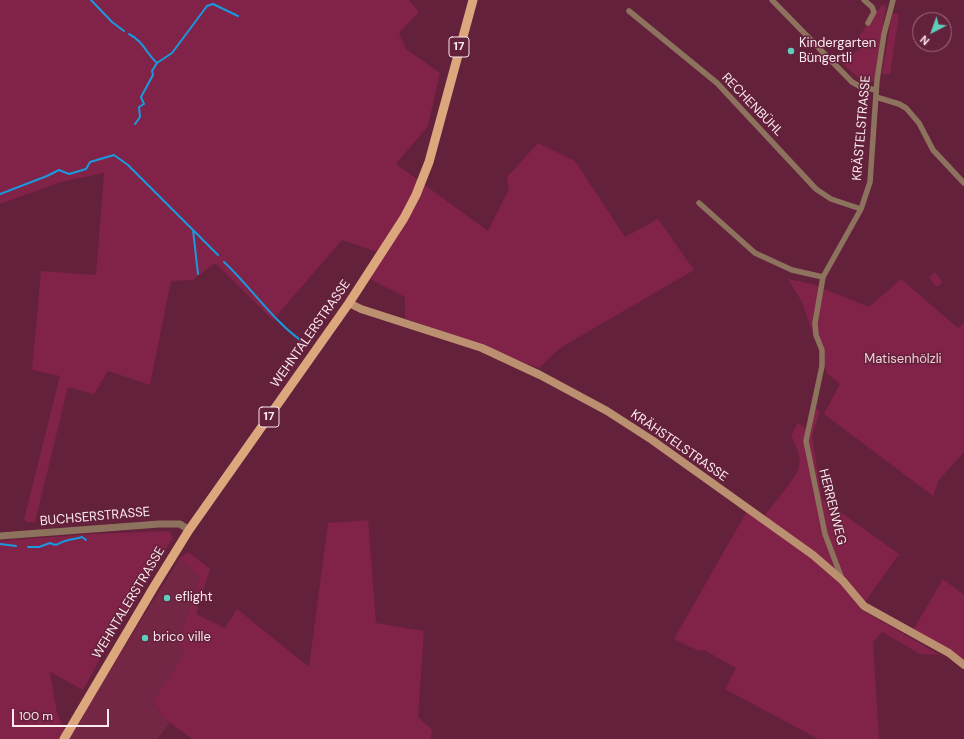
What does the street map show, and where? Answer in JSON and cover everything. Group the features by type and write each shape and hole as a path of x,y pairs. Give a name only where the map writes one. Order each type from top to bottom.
{"main road":[{"name":"WEHNTALERSTRASSE","path":"64,739 155,585 190,530 349,303 394,234 418,189 434,144 473,0"},
{"name":"KRÄHSTELSTRASSE","path":"349,303 361,309 482,348 540,375 607,411 652,440 813,555 843,581 864,606 949,653 964,665"}],"street":[{"path":"772,0 852,82 861,87 876,90"},
{"path":"864,0 872,7 874,12 868,23"},
{"name":"KRÄSTELSTRASSE","path":"806,436 822,366 822,350 816,335 815,323 823,277 861,209 870,182 876,90 884,34 893,0"},
{"name":"RECHENBÜHL","path":"629,11 717,83 816,189 831,199 861,209"},
{"path":"876,97 899,104 906,108 919,123 933,150 964,183"},
{"path":"699,202 755,253 792,270 823,277"},
{"name":"HERRENWEG","path":"806,436 815,490 825,534 843,581"},
{"name":"BUCHSERSTRASSE","path":"0,536 159,524 180,524 190,530"}],"shaded area":[{"path":"180,558 200,577 178,644 185,653 153,701 164,718 170,723 157,739 71,739 68,737"}],"green space":[{"path":"0,0 409,0 419,12 399,33 406,49 440,73 428,126 396,164 488,231 509,189 507,177 538,143 575,161 625,237 658,219 694,270 560,348 539,368 405,318 405,297 370,279 384,254 342,240 273,320 215,263 193,280 171,281 150,385 108,371 94,394 68,387 35,522 27,522 24,519 60,376 32,370 41,271 96,275 104,173 61,182 0,204"},
{"path":"882,5 886,6 874,81 865,84 844,65 850,56 861,48 860,35"},
{"path":"892,14 899,14 890,75 882,74"},
{"path":"935,272 943,283 936,287 929,277"},
{"name":"Matisenhölzli","path":"788,279 812,284 869,307 901,279 958,328 964,323 964,452 939,480 933,496 824,414 840,384 827,373 802,302"},
{"path":"814,407 820,411 812,436 822,499 899,554 860,609 940,655 920,654 882,632 873,642 879,739 818,739 725,689 736,668 704,650 699,651 674,639 747,511 761,520 796,473 799,468 800,459 791,435 798,423 808,430"},
{"path":"368,520 376,623 424,631 418,717 432,730 431,739 192,739 164,718 153,701 185,653 178,644 200,577 180,558 188,552 210,569 196,614 225,628 237,609 309,667 328,523"},
{"path":"169,531 173,538 120,622 83,690 50,672 57,713 68,737 71,739 0,739 0,541 90,534"},
{"path":"943,579 964,595 964,662 913,630"}],"waterway":[{"path":"91,0 112,22 124,31"},
{"path":"135,124 140,117 139,107 144,104 141,97 153,75 152,71 157,63 172,53 207,6 213,4 238,16"},
{"path":"129,34 138,40 157,63"},
{"path":"0,194 59,170 69,174 86,169 90,162 114,155 128,165 218,255"},
{"path":"193,230 198,274"},
{"path":"224,262 273,316 294,336 306,344"},
{"path":"28,547 39,547 50,543 56,545 67,540 82,537 86,540"},
{"path":"0,544 16,546"}],"place":[{"name":"Kindergarten Büngertli","path":"791,51"},
{"name":"eflight","path":"167,598"},
{"name":"brico ville","path":"145,638"}]}
